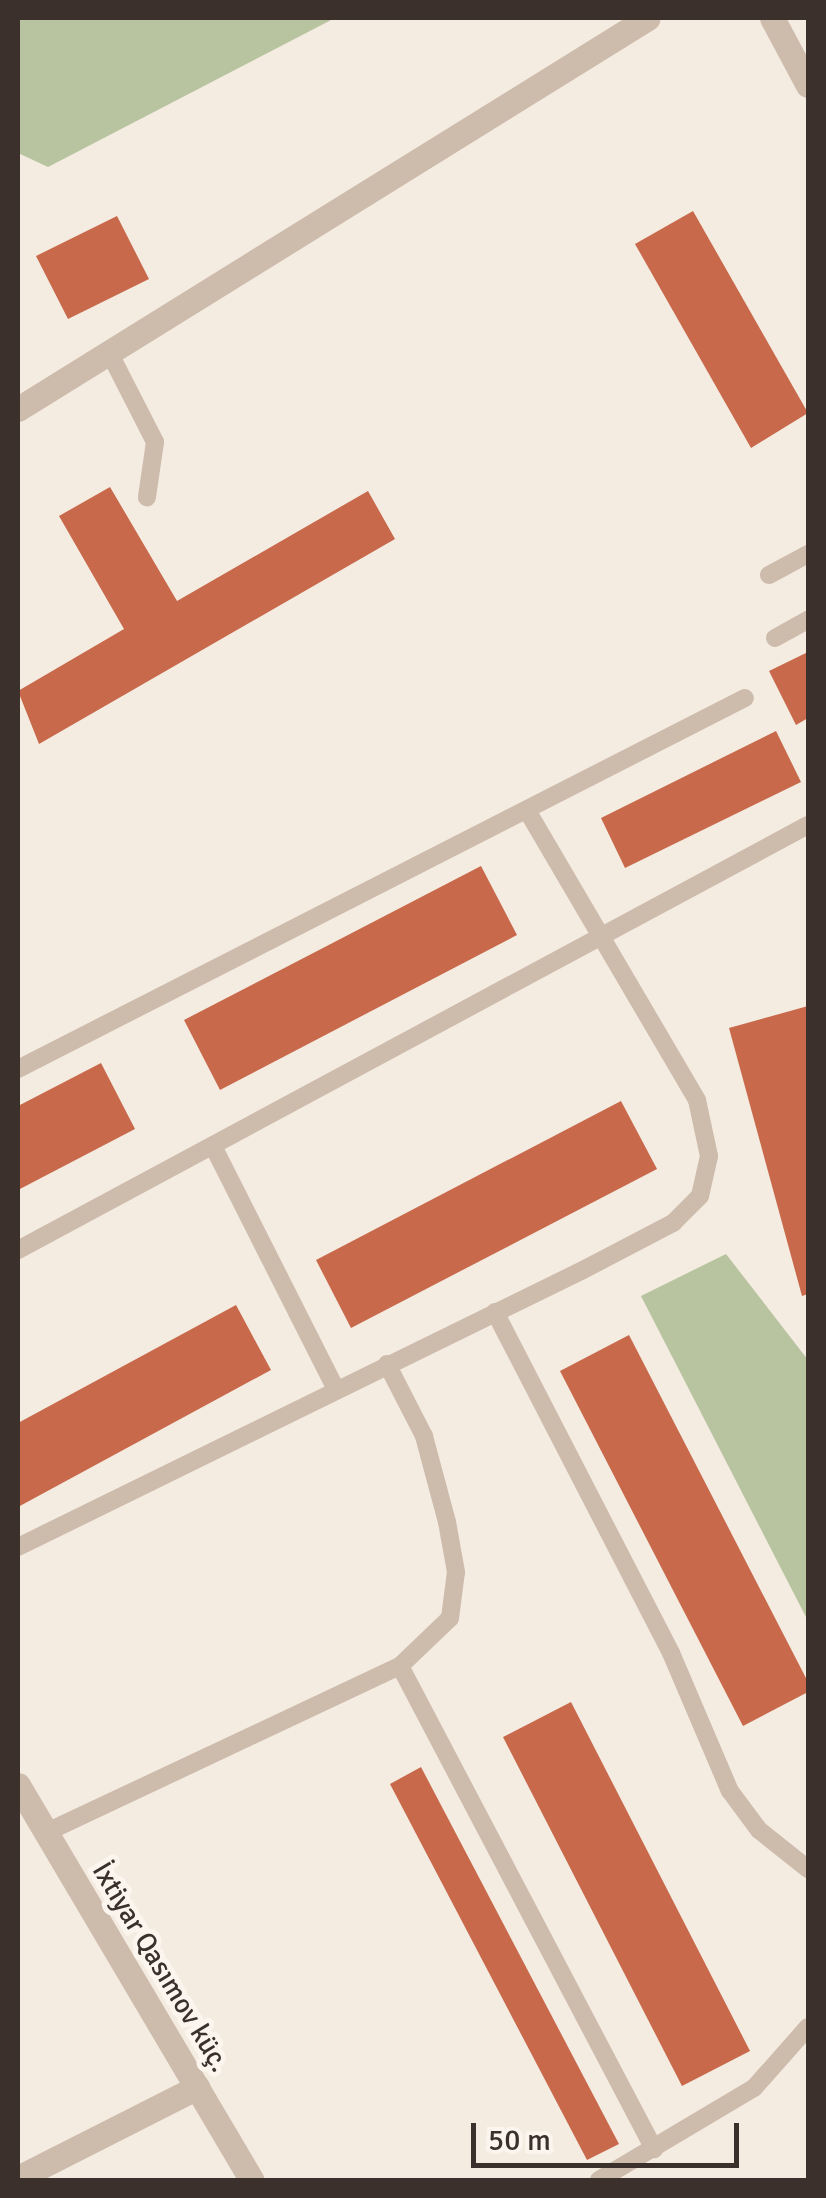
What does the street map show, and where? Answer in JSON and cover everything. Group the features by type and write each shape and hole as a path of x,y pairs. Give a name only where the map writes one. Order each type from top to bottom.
{"street":[{"path":"18,409 648,18"},
{"path":"772,18 808,85"},
{"name":"İxtiyar Qasımov küç.","path":"18,1785 252,2180"},
{"path":"18,2178 196,2087"}],"lane":[{"path":"109,352 156,442 147,497"},
{"path":"769,575 808,554"},
{"path":"776,638 808,620"},
{"path":"18,1070 746,698"},
{"path":"18,1547 673,1223 700,1196 709,1156 697,1100 605,936 527,810"},
{"path":"18,1250 808,825"},
{"path":"213,1146 336,1389"},
{"path":"495,1312 670,1652 730,1791 759,1830 808,1869"},
{"path":"46,1832 400,1666 450,1618 456,1572 424,1436 387,1364"},
{"path":"400,1666 654,2150"},
{"path":"599,2180 754,2088 808,2027"}],"green space":[{"path":"18,18 335,18 48,167 18,153"},
{"path":"726,1254 808,1360 808,1621 641,1296"}],"building":[{"path":"693,211 808,413 751,448 635,244"},
{"path":"117,216 149,279 68,319 36,256"},
{"path":"110,487 177,601 368,491 395,539 39,744 18,691 124,629 59,516"},
{"path":"808,652 808,718 796,725 769,671"},
{"path":"776,731 801,782 625,868 601,818"},
{"path":"481,866 517,935 220,1090 184,1020"},
{"path":"808,1006 808,1294 802,1296 729,1028"},
{"path":"101,1063 135,1129 18,1190 18,1106"},
{"path":"621,1101 657,1169 351,1328 316,1260"},
{"path":"236,1305 271,1370 18,1507 18,1423"},
{"path":"629,1335 808,1682 808,1692 743,1726 560,1371"},
{"path":"571,1702 750,2051 682,2086 503,1737"},
{"path":"421,1767 619,2144 587,2160 390,1784"}]}
